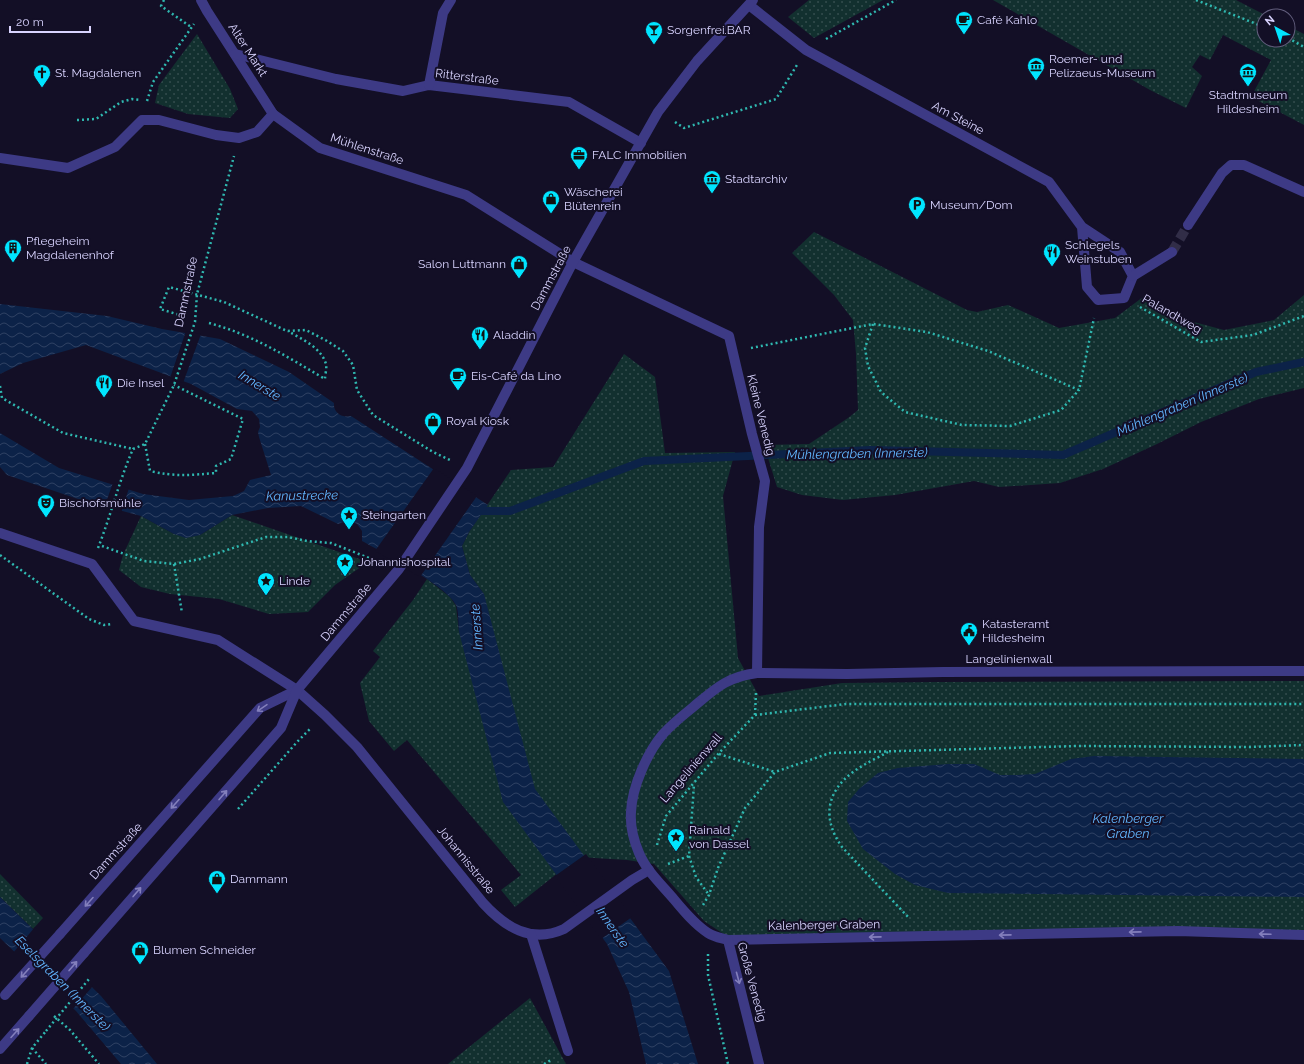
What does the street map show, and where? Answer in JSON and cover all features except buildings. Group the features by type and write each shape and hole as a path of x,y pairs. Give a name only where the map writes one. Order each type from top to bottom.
{"street":[{"name":"Alter Markt","path":"201,0 273,114"},
{"path":"429,85 443,13 451,0"},
{"name":"Am Steine","path":"751,2 806,50 1049,182 1082,227 1120,252 1133,276"},
{"name":"Dammstraße","path":"0,1049 281,728 297,690 397,573 467,468 573,262 658,112 697,61 751,2"},
{"name":"Ritterstraße","path":"235,54 336,79 403,91 429,85 569,102 641,143"},
{"path":"0,158 68,168 115,147 142,120 158,120 216,135 239,138 257,132 273,114"},
{"name":"Mühlenstraße","path":"273,114 320,148 466,195 573,262"},
{"path":"1188,226 1222,173 1231,165 1244,165 1304,192"},
{"path":"1082,227 1087,287 1098,300 1124,298 1133,276 1172,252"},
{"name":"Kleine Venedig","path":"573,262 729,336 752,434 765,481 760,527 757,673"},
{"path":"0,533 92,564 134,620 218,640 297,690"},
{"name":"Langelinienwall","path":"649,870 639,853 633,831 631,812 640,774 649,755 663,734 688,711 715,688 742,675 757,673 847,674 943,672 1304,671"},
{"name":"Dammstraße","path":"2,998 260,708 297,690"},
{"name":"Johannisstraße","path":"297,690 357,747 494,915 510,926 532,934 542,935 556,933 564,929 632,880 649,870"},
{"name":"Große Venedig","path":"649,870 695,922 709,934 728,940 760,1064"},
{"name":"Kalenberger Graben","path":"728,940 1178,932 1304,935"},
{"path":"532,934 568,1051"}],"path":[{"path":"153,82 191,27 161,6 164,0"},
{"path":"684,128 776,99 806,50 896,0"},
{"path":"1196,0 1256,24"},
{"path":"77,120 96,119 121,102 132,99 147,100"},
{"name":"Dammstraße","path":"145,444 174,385 195,322 197,294 239,138"},
{"path":"183,316 160,309 170,287 224,302 287,331 313,346 323,358 326,365 325,380 278,351 233,329 209,323"},
{"name":"Palandtweg","path":"1124,298 1201,342 1253,335 1304,316"},
{"path":"873,324 865,348 868,366 881,392 905,412 962,425 1010,426 1061,410 1079,390 1098,300"},
{"path":"733,351 873,324 926,332 988,351 1079,390"},
{"path":"287,331 306,330 343,351 353,365 357,390 373,415 433,452 467,468"},
{"path":"0,386 2,398 63,433 133,449 145,444 150,471 166,475 184,476 216,473 216,466 231,459 243,419 174,385"},
{"path":"92,564 110,518 126,466 133,449"},
{"path":"99,545 144,561 174,564 200,559 266,537 288,537 307,541 331,543 369,558 397,573"},
{"path":"0,554 89,619 104,625 134,620"},
{"path":"174,564 184,632"},
{"name":"Langelinienwall","path":"649,870 666,816 718,753 755,716 846,704 1304,704"},
{"path":"234,813 297,742 325,715"},
{"path":"695,922 709,895 718,868 744,808 775,772 830,753 1078,746 1249,747 1304,745"},
{"path":"889,752 854,771 842,782 832,796 829,810 830,824 834,836 842,847 925,936"},
{"path":"718,753 775,772"},
{"path":"694,783 689,856 696,877 709,895"},
{"path":"649,870 689,856"},
{"path":"709,934 708,975 728,1064"},
{"path":"27,1064 32,1048 90,979"},
{"path":"32,1048 46,1064"}],"green space":[{"path":"809,0 883,0 814,38 788,17"},
{"path":"993,0 1236,0 1256,10 1256,48 1296,48 1296,30 1304,34 1304,125 1251,97 1271,60 1223,35 1210,60 1200,55 1192,67 1202,76 1186,108 1150,90"},
{"path":"197,34 230,89 238,109 230,118 188,114 155,103 159,85"},
{"path":"814,232 967,310 977,312 1008,305 1059,328 1115,318 1143,297 1179,318 1224,330 1274,320 1304,295 1304,388 1259,399 1201,422 1103,469 1060,483 999,487 974,481 895,495 843,500 802,495 777,487 764,445 809,444 858,410 853,320 834,295 792,253"},
{"path":"624,354 655,377 665,453 735,452 723,496 738,658 759,696 842,683 1304,681 1304,931 728,937 704,921 654,864 627,860 578,857 515,907 501,890 521,875 407,740 394,751 369,721 360,683 380,657 373,651 413,600 427,579 450,597 456,606 459,632 484,594 470,575 462,546 469,532 511,470 553,467"},
{"path":"232,515 368,562 335,585 308,612 269,614 219,599 170,594 141,587 119,570 123,555 141,516 174,534 200,535"},
{"path":"0,874 43,918 33,929 0,897"},
{"path":"530,998 566,1064 448,1064"}],"water":[{"path":"0,304 107,316 162,329 220,339 289,372 334,403 335,410 339,414 351,416 488,505 469,532 462,546 470,575 484,594 535,789 669,971 698,1064 646,1064 629,992 607,944 503,802 459,632 457,608 450,597 428,579 362,541 362,531 357,524 353,522 344,522 338,524 301,506 268,508 232,515 200,535 186,538 174,534 141,516 78,499 7,475 0,467 0,433 59,468 143,494 189,500 233,496 244,491 250,480 271,475 259,437 259,419 252,411 237,409 191,384 86,345 23,363 0,374"},
{"name":"Kalenberger Graben","path":"1094,756 1304,759 1304,897 948,893 915,885 895,874 863,849 847,821 848,802 859,789 878,773 898,768 948,764 974,764 1000,775 1035,774 1071,759"},
{"name":"Eselsgraben (Innerste)","path":"0,897 101,996 157,1064 121,1064 76,1011 0,938"}],"pier":[{"path":"186,331 201,334 183,383 170,378"},
{"path":"434,468 477,496 420,577 375,551"},
{"path":"113,483 129,488 121,513 104,508"},
{"path":"586,854 632,917 601,939 555,876"},
{"path":"35,927 93,986 72,1010 13,953"}],"waterway":[{"name":"Mühlengraben (Innerste)","path":"474,511 510,511 644,461 871,450 1063,455 1256,372 1304,362"}],"tunnel":[{"path":"1172,252 1188,225"}],"place":[{"name":"Café Kahlo","path":"964,35"},
{"name":"Sorgenfrei.BAR","path":"654,45"},
{"name":"Roemer- und Pelizaeus-Museum","path":"1036,81"},
{"name":"Stadtmuseum Hildesheim","path":"1248,87"},
{"name":"St. Magdalenen","path":"42,88"},
{"name":"FALC Immobilien","path":"579,170"},
{"name":"Stadtarchiv","path":"712,194"},
{"name":"Wäscherei Blütenrein","path":"551,214"},
{"name":"Museum/Dom","path":"917,220"},
{"name":"Pflegeheim Magdalenenhof","path":"13,263"},
{"name":"Schlegels Weinstuben","path":"1052,267"},
{"name":"Salon Luttmann","path":"519,279"},
{"name":"Aladdin","path":"480,350"},
{"name":"Eis-Café da Lino","path":"458,391"},
{"name":"Die Insel","path":"104,398"},
{"name":"Royal Kiosk","path":"433,436"},
{"name":"Bischofsmühle","path":"46,518"},
{"name":"Steingarten","path":"349,530"},
{"name":"Johannishospital","path":"345,577"},
{"name":"Linde","path":"266,596"},
{"name":"Katasteramt Hildesheim","path":"969,646"},
{"name":"Rainald von Dassel","path":"676,852"},
{"name":"Dammann","path":"217,894"},
{"name":"Blumen Schneider","path":"140,965"}],"water label":[{"name":"Innerste","path":"260,385"},
{"name":"Kanustrecke","path":"302,495"},
{"name":"Innerste","path":"476,627"},
{"name":"Innerste","path":"613,927"}]}
